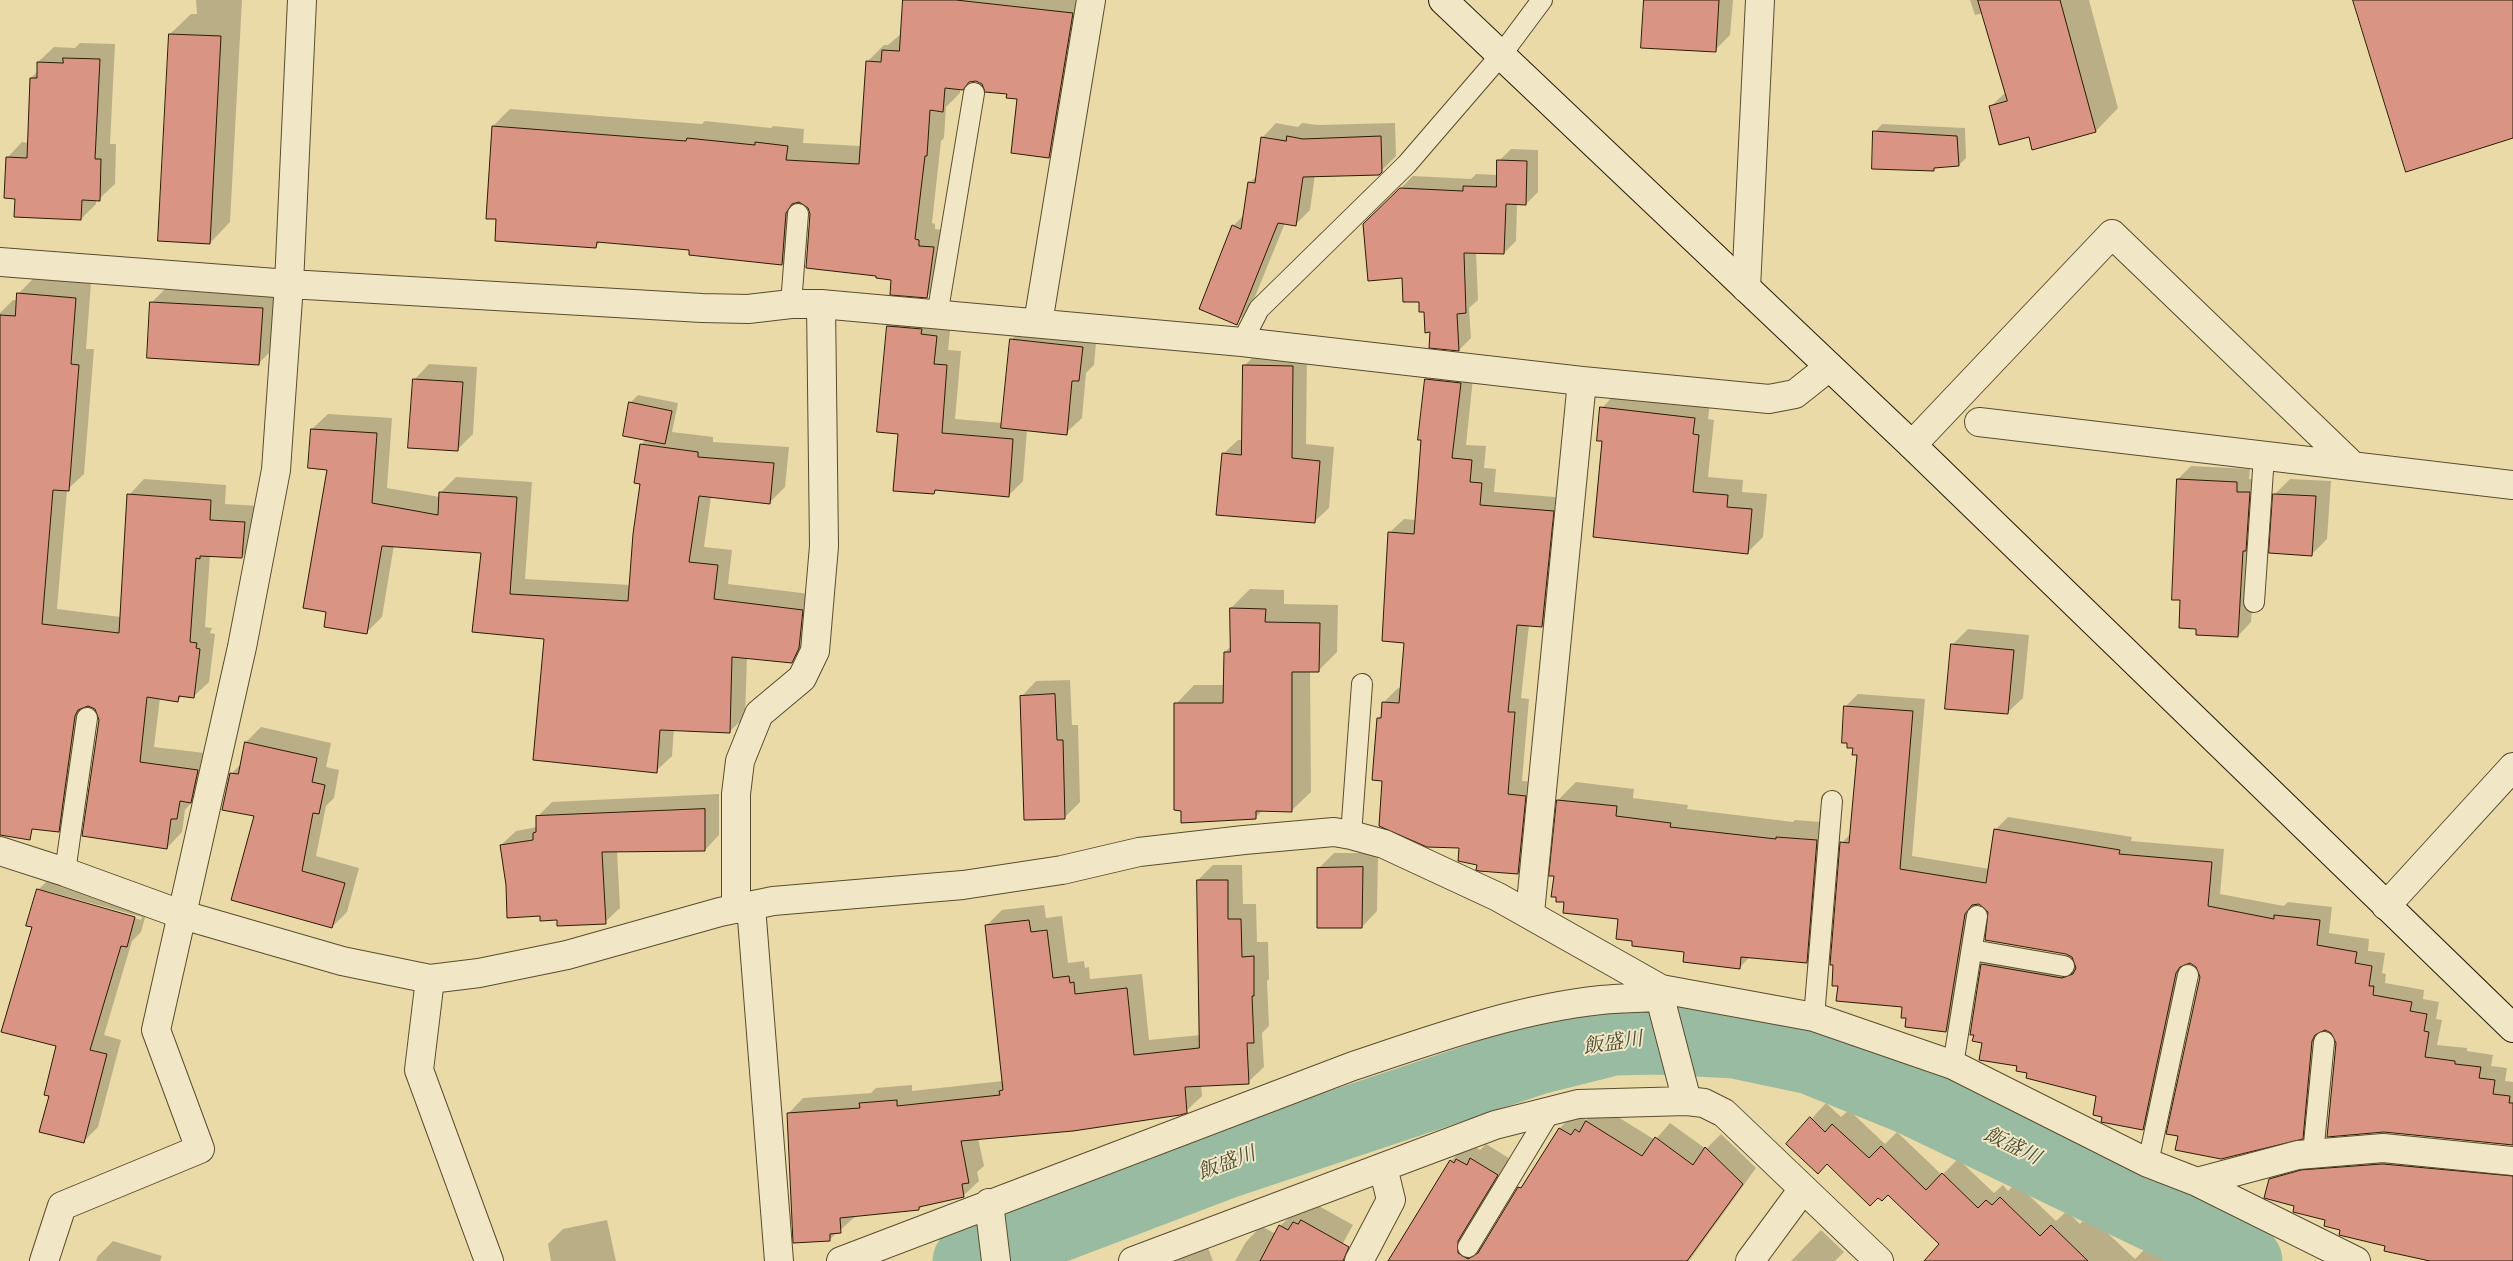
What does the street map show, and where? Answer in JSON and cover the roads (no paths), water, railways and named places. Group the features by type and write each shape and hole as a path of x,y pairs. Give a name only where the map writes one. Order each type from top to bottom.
{"street":[{"path":"44,1261 62,1206 200,1149 156,1030 242,647 276,470 289,284 302,0"},
{"path":"1038,324 1091,0"},
{"path":"1443,0 1912,445 2513,1028"},
{"path":"1746,288 1760,0"},
{"path":"1912,445 2112,234 2353,466"},
{"path":"0,262 289,284 702,308 748,309 791,304 821,304 937,316 1242,342 1582,381 1769,399 1795,394 1829,367"},
{"path":"779,1261 744,907 736,794 740,761 759,714 802,678 815,651 824,546 821,304"},
{"path":"1530,913 1582,381"},
{"path":"1979,422 2513,485"},
{"path":"2386,906 2513,767"},
{"path":"0,851 66,872 183,915 342,961 430,979 479,973 567,955 744,907 773,901 963,885 1062,870 1139,852 1334,832 1384,844 1530,913 1662,998 1687,1101"},
{"path":"430,979 419,1070 489,1261"},
{"path":"841,1261 989,1209 1353,1066 1437,1038 1510,1016 1582,1003 1600,1000 1662,998 1814,1017 1953,1065 2148,1163 2196,1182 2356,1261"},
{"path":"1133,1261 1495,1125 1578,1104 1687,1101 1704,1103 1724,1113 1879,1261"},
{"path":"2196,1182 2298,1155 2383,1148 2513,1161"},
{"path":"1359,1261 1391,1200 1383,1167"},
{"path":"1750,1261 1803,1189"},
{"path":"989,1209 996,1261"}],"lane":[{"path":"1242,342 1259,309 1407,164 1501,55 1542,0"},
{"path":"937,316 974,94"},
{"path":"791,304 798,214"},
{"path":"2254,602 2264,456"},
{"path":"1351,835 1362,684"},
{"path":"66,872 87,718"},
{"path":"1814,1017 1832,800"},
{"path":"1953,1065 1978,916"},
{"path":"1972,950 2064,966"},
{"path":"2148,1163 2188,975"},
{"path":"2314,1154 2324,1042"},
{"path":"1468,1247 1551,1110"}],"waterway":[{"name":"飯盛川","path":"968,1261 1226,1163 1537,1059 1613,1040 1659,1039 1735,1043 1811,1059 1910,1099 2247,1261"}]}
